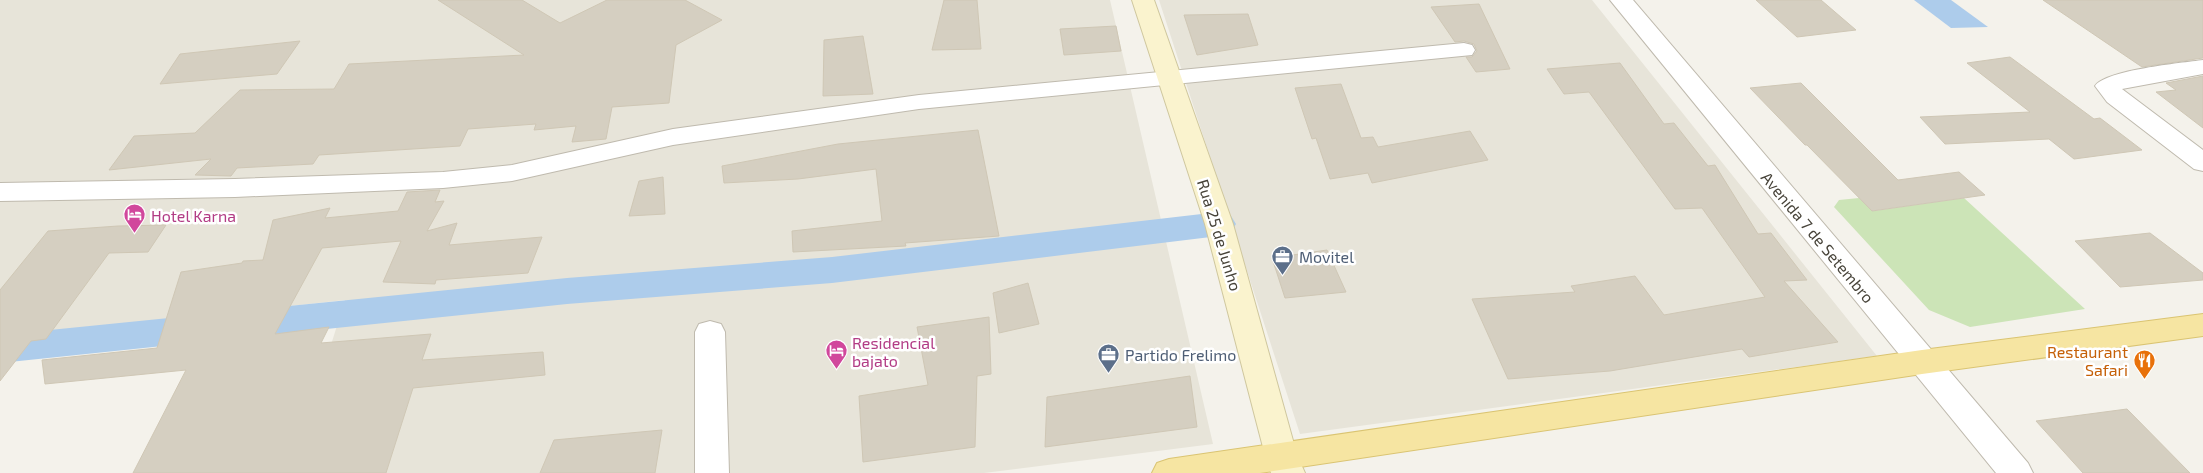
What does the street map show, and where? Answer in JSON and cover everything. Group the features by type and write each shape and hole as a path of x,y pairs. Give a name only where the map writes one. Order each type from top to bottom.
{"main road":[{"path":"1168,473 1284,464 1922,362 2203,325"}],"street":[{"name":"Rua 25 de Junho","path":"1144,0 1218,224 1284,464"},
{"name":"Avenida 7 de Setembro","path":"1621,0 2016,473"},
{"path":"0,192 235,188 443,180 502,174 673,137 919,102 1464,50"},
{"path":"2203,66 2122,80 2107,86 2123,103 2203,163"},
{"path":"710,332 712,473"}],"shaded area":[{"path":"0,0 1110,0 1213,444 984,473 291,473 345,300 0,338"},
{"path":"1159,0 1592,0 1877,356 1300,434"}],"green space":[{"path":"1859,198 1873,211 1964,198 2085,309 1970,327 1929,310 1834,207 1839,200"}],"water":[{"path":"1914,0 1951,0 1988,27 1951,28"}],"building":[{"path":"438,0 522,0 560,23 607,0 685,0 722,20 676,45 669,103 612,107 606,139 572,142 576,126 534,130 536,124 468,129 460,146 319,155 313,164 237,168 231,176 195,175 211,159 109,170 134,136 195,133 240,90 334,89 349,64 524,55"},
{"path":"944,0 977,0 981,49 932,50"},
{"path":"1756,0 1821,0 1856,30 1797,37"},
{"path":"2043,0 2203,0 2203,58 2142,67"},
{"path":"1479,4 1510,69 1476,72 1466,57 1472,57 1477,51 1474,44 1464,41 1455,42 1431,7"},
{"path":"1248,14 1258,45 1197,55 1184,15"},
{"path":"1116,26 1121,51 1064,55 1060,29"},
{"path":"863,36 873,94 823,96 824,40"},
{"path":"300,41 277,74 160,84 180,54"},
{"path":"2010,57 2094,119 2100,118 2142,150 2074,159 2049,139 1945,144 1920,117 2030,112 1967,63"},
{"path":"1620,63 1664,124 1674,123 1708,166 1715,165 1758,234 1771,233 1807,280 1784,281 1838,342 1749,357 1742,349 1610,371 1508,379 1472,299 1575,292 1571,286 1635,276 1664,315 1765,297 1702,208 1675,209 1589,92 1564,94 1547,69"},
{"path":"2203,76 2203,128 2156,92 2176,90 2166,83"},
{"path":"1801,83 1898,180 1959,172 1985,195 1872,211 1750,88"},
{"path":"1341,84 1361,138 1373,137 1378,147 1470,131 1488,160 1372,183 1368,173 1330,179 1316,138 1312,139 1295,88"},
{"path":"978,130 999,236 905,243 906,246 793,252 792,231 882,221 876,169 798,179 724,183 722,166 838,144"},
{"path":"663,177 665,214 629,216 639,181"},
{"path":"440,190 435,202 444,201 427,231 457,223 449,245 542,237 528,273 436,280 435,284 383,282 401,241 322,248 275,334 329,327 321,343 431,334 422,360 543,352 545,375 413,388 386,473 133,473 186,370 45,384 42,360 157,348 181,272 242,263 243,261 263,260 273,220 330,208 325,218 398,211 407,192"},
{"path":"166,225 148,252 109,253 46,339 31,341 0,381 0,290 48,231"},
{"path":"2150,233 2203,273 2203,280 2120,287 2075,241"},
{"path":"1327,250 1346,292 1285,298 1272,258"},
{"path":"1028,283 1039,324 999,333 993,293"},
{"path":"989,317 991,374 977,376 975,447 863,462 859,396 928,385 917,327"},
{"path":"1190,376 1197,427 1045,447 1047,397"},
{"path":"2127,409 2190,473 2083,473 2036,421"},
{"path":"662,430 655,473 540,473 554,440"}],"waterway":[{"path":"0,349 567,291 832,270 1219,224"}],"place":[{"name":"Hotel Karna","path":"135,234"},
{"name":"Movitel","path":"1283,275"},
{"name":"Residencial bajato","path":"836,370"},
{"name":"Partido Frelimo","path":"1109,373"},
{"name":"Restaurant Safari","path":"2144,379"}]}
